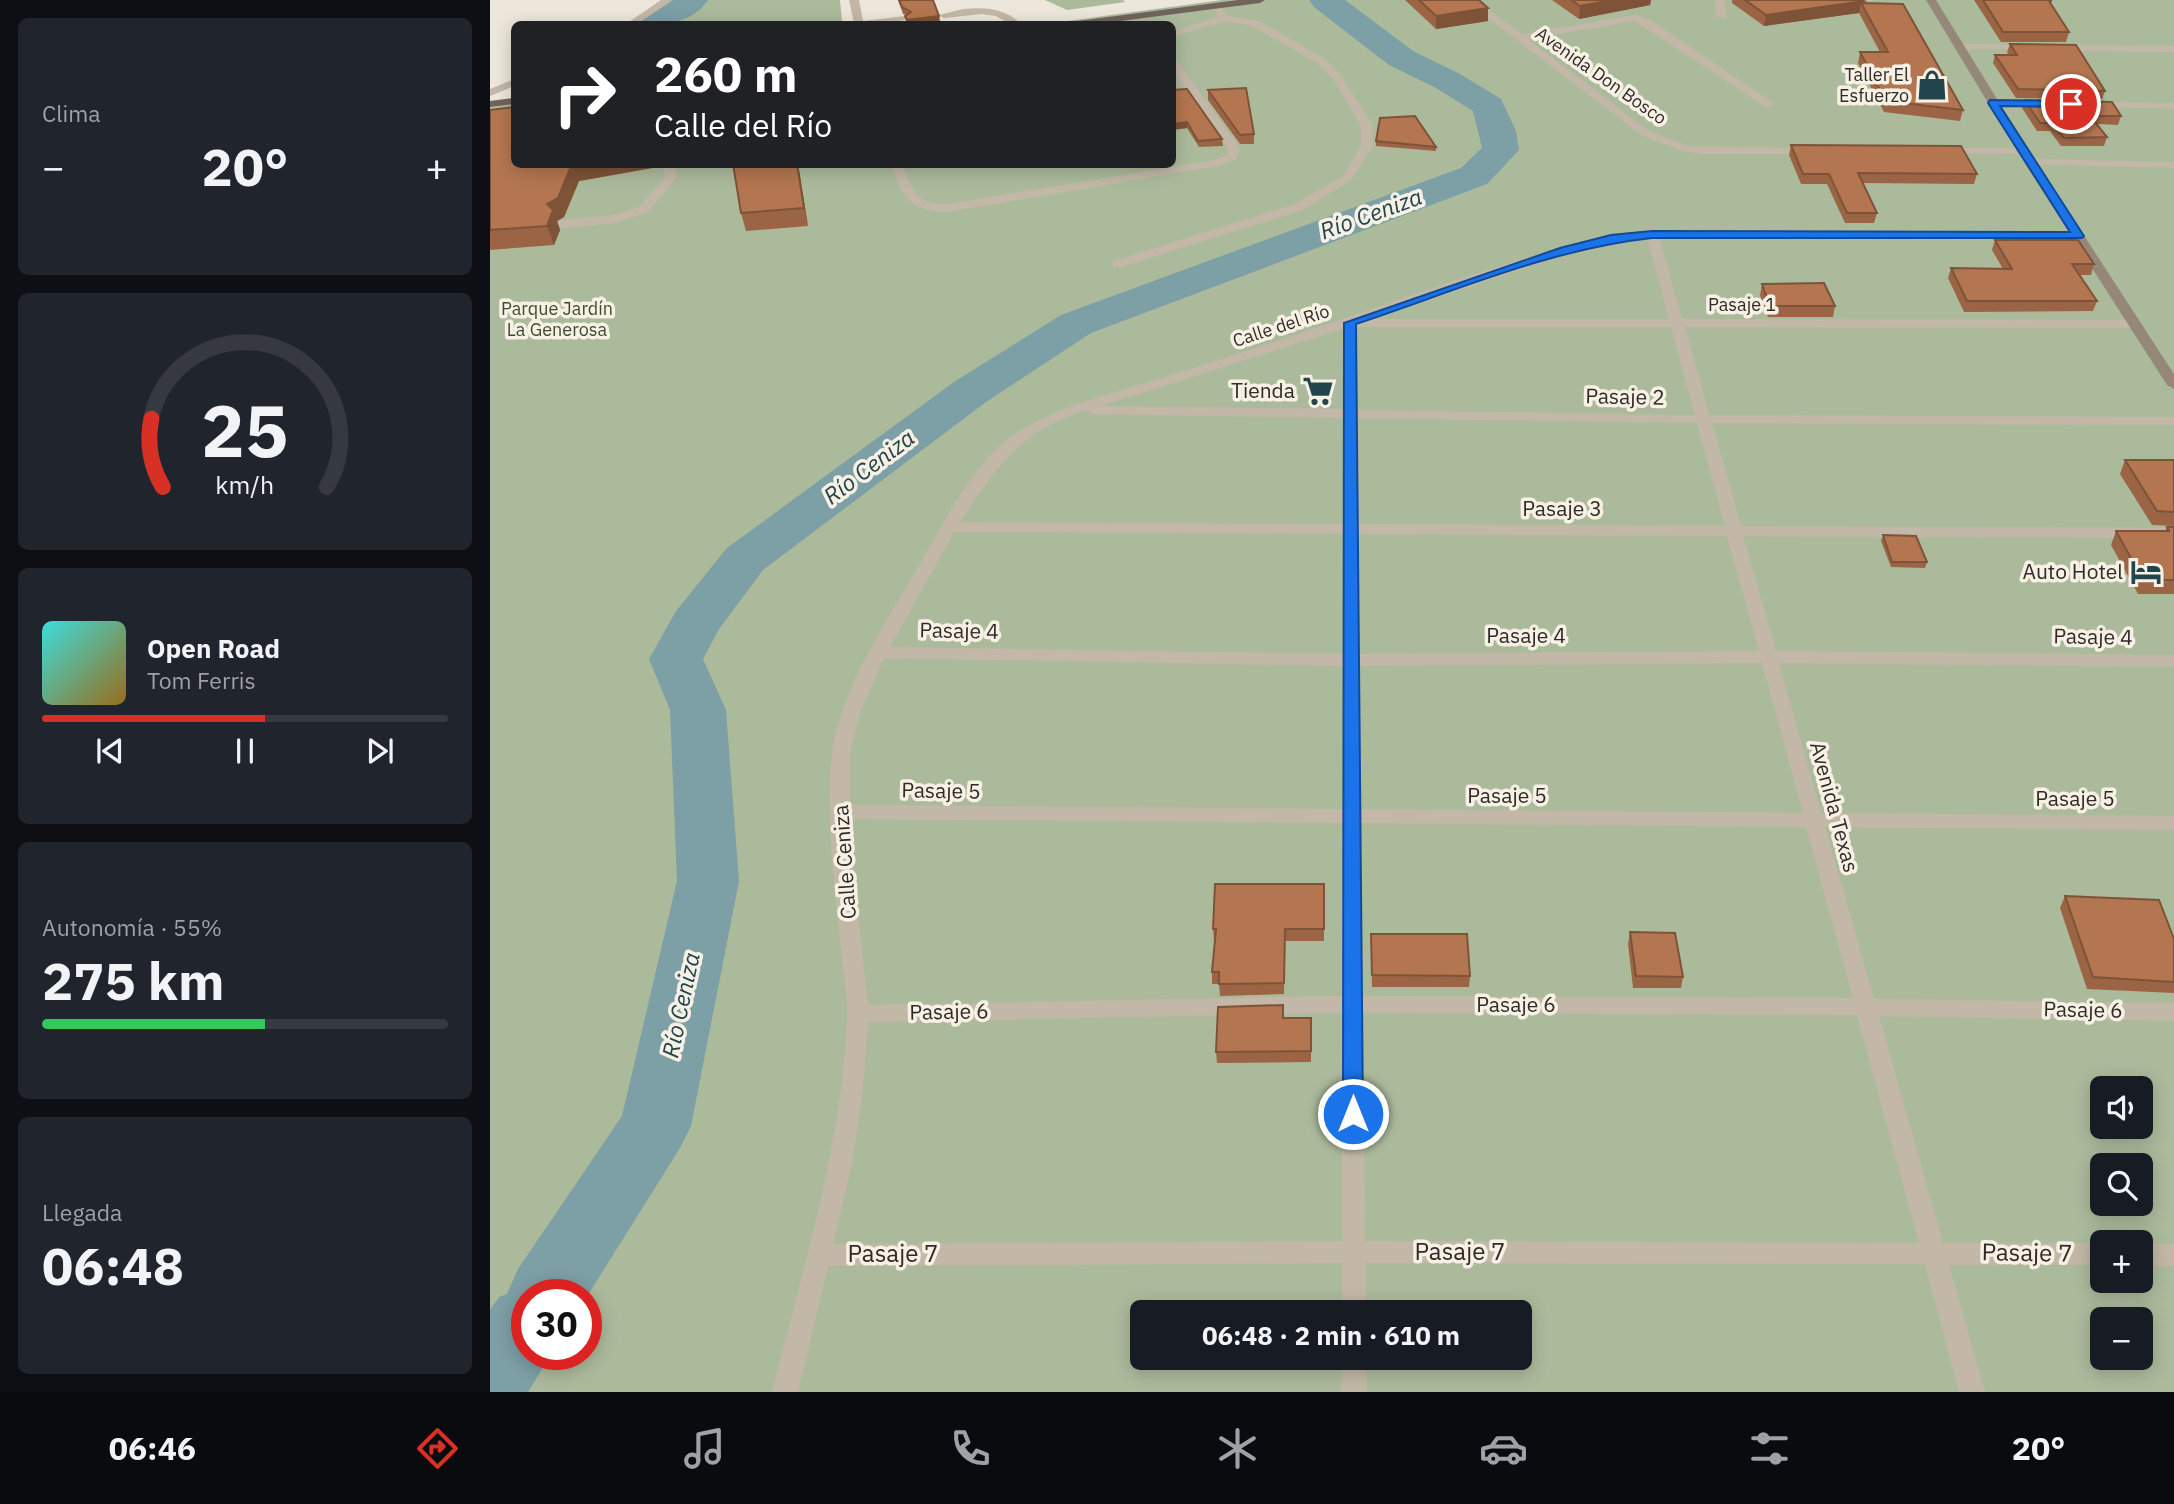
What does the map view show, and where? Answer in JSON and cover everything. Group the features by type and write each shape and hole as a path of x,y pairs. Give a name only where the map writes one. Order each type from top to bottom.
{"main road":[{"path":"1101,21 1260,0"},
{"path":"1931,0 2027,157 2174,385"},
{"path":"490,104 511,101"}],"street":[{"path":"636,21 668,0"},
{"path":"854,0 860,21"},
{"name":"Avenida Don Bosco","path":"1470,0 1645,134 1686,149 1820,151"},
{"path":"1720,0 1722,17"},
{"path":"1835,0 1854,3 1870,0"},
{"path":"1217,6 1224,18"},
{"path":"944,15 995,12 1013,21"},
{"path":"1117,264 1299,207 1347,178 1367,146 1366,124 1337,77 1321,61 1255,23 1224,18 1176,33"},
{"path":"1518,38 1616,19 1635,18 1645,21 1768,104"},
{"path":"887,21 905,19"},
{"path":"1962,47 2174,49"},
{"path":"898,168 912,201 926,208 947,208 1217,163 1232,157 1234,149 1186,90 1176,69"},
{"path":"490,93 511,83"},
{"path":"1993,103 2063,104"},
{"path":"2077,104 2174,106"},
{"path":"1928,151 2174,165"},
{"path":"562,224 615,219 643,210 671,177 670,168"},
{"name":"Calle del Río","path":"1076,409 1350,323 1564,250 1611,239 1652,234 2078,236"},
{"name":"Avenida Texas","path":"1652,234 1972,1392"},
{"path":"1350,323 1354,1300"},
{"name":"Pasaje 1","path":"1350,323 2135,324"},
{"name":"Pasaje 2","path":"1076,409 1703,419 2174,421"},
{"name":"Calle Ceniza","path":"785,1392 842,1158 852,1090 858,1014 844,878 841,812 842,754 851,713 878,652 949,527 990,465 1009,445 1038,426 1076,409"},
{"name":"Pasaje 3","path":"949,527 2174,533"},
{"name":"Pasaje 4","path":"878,652 1351,660 1769,657 2174,661"},
{"name":"Pasaje 5","path":"841,812 2174,823"},
{"name":"Pasaje 6","path":"858,1014 1353,1004 1866,1006 2174,1012"},
{"name":"Pasaje 7","path":"818,1255 1353,1252 2090,1254"},
{"path":"2153,1255 2174,1255"},
{"path":"1354,1370 1354,1392"}],"green space":[{"path":"696,0 840,0 842,21 663,21 681,7"},
{"path":"1045,0 1123,0 1125,2 1067,10"},
{"name":"Parque Jardín La Generosa","path":"1222,0 2174,0 2174,1392 490,1392 490,101 511,98 511,168 1176,168 1176,21 1067,21"}],"building":[{"path":"899,0 933,0 939,16 907,20 905,16 911,12 902,7"},
{"path":"1419,0 1479,0 1488,8 1436,16"},
{"path":"1571,0 1612,0 1580,6"},
{"path":"1745,0 1862,0 1864,1 1766,15"},
{"path":"1983,0 2052,0 2049,1 2069,32 2003,32"},
{"path":"1861,3 1903,4 1963,110 1886,101 1860,52 1888,52"},
{"path":"2010,44 2076,45 2105,91 2018,89 1995,55 2017,55"},
{"path":"1246,88 1254,134 1240,135 1208,90"},
{"path":"1187,89 1222,139 1198,141 1187,122 1176,123 1176,90"},
{"path":"2025,100 2112,102 2121,116 2090,116 2107,137 2064,138 2052,123 2040,123"},
{"path":"511,107 511,168 570,168 558,198 547,204 553,210 547,226 490,230 490,110"},
{"path":"1415,116 1436,147 1376,141 1380,118"},
{"path":"1791,145 1961,146 1977,174 1858,173 1877,213 1847,213 1829,174 1803,174"},
{"path":"734,168 798,168 804,208 741,213"},
{"path":"1995,240 2078,240 2094,264 2072,264 2097,301 1967,301 1951,268 2012,269"},
{"path":"1824,283 1835,306 1770,306 1762,284"},
{"path":"2125,460 2174,460 2174,512 2157,511"},
{"path":"2167,527 2174,527 2174,580 2143,580 2116,531 2169,531"},
{"path":"1883,535 1916,536 1927,562 1892,562"},
{"path":"1215,884 1324,884 1324,929 1285,929 1284,983 1219,984 1219,972 1212,972 1216,929 1213,929"},
{"path":"2065,896 2159,900 2174,939 2174,982 2093,977"},
{"path":"1630,932 1675,933 1683,977 1636,976"},
{"path":"1371,934 1467,934 1470,976 1372,975"},
{"path":"1283,1005 1283,1018 1311,1018 1311,1051 1216,1052 1218,1007"}],"waterway":[{"path":"658,21 692,0"},
{"name":"Río Ceniza","path":"555,1279 655,1126 708,881 698,710 676,659 695,623 745,559 970,392 1076,324 1474,176 1501,150 1498,131 1489,106 1448,81 1401,58 1325,0"},
{"name":"Río Ceniza","path":"490,1380 511,1348"}],"place":[{"name":"Taller El Esfuerzo","path":"1932,85"},
{"name":"Tienda","path":"1318,391"},
{"name":"Auto Hotel","path":"2146,572"}],"route":[{"path":"1353,1114 1350,323 1564,250 1611,239 1652,234 2078,236 1993,103 2071,104"}]}
